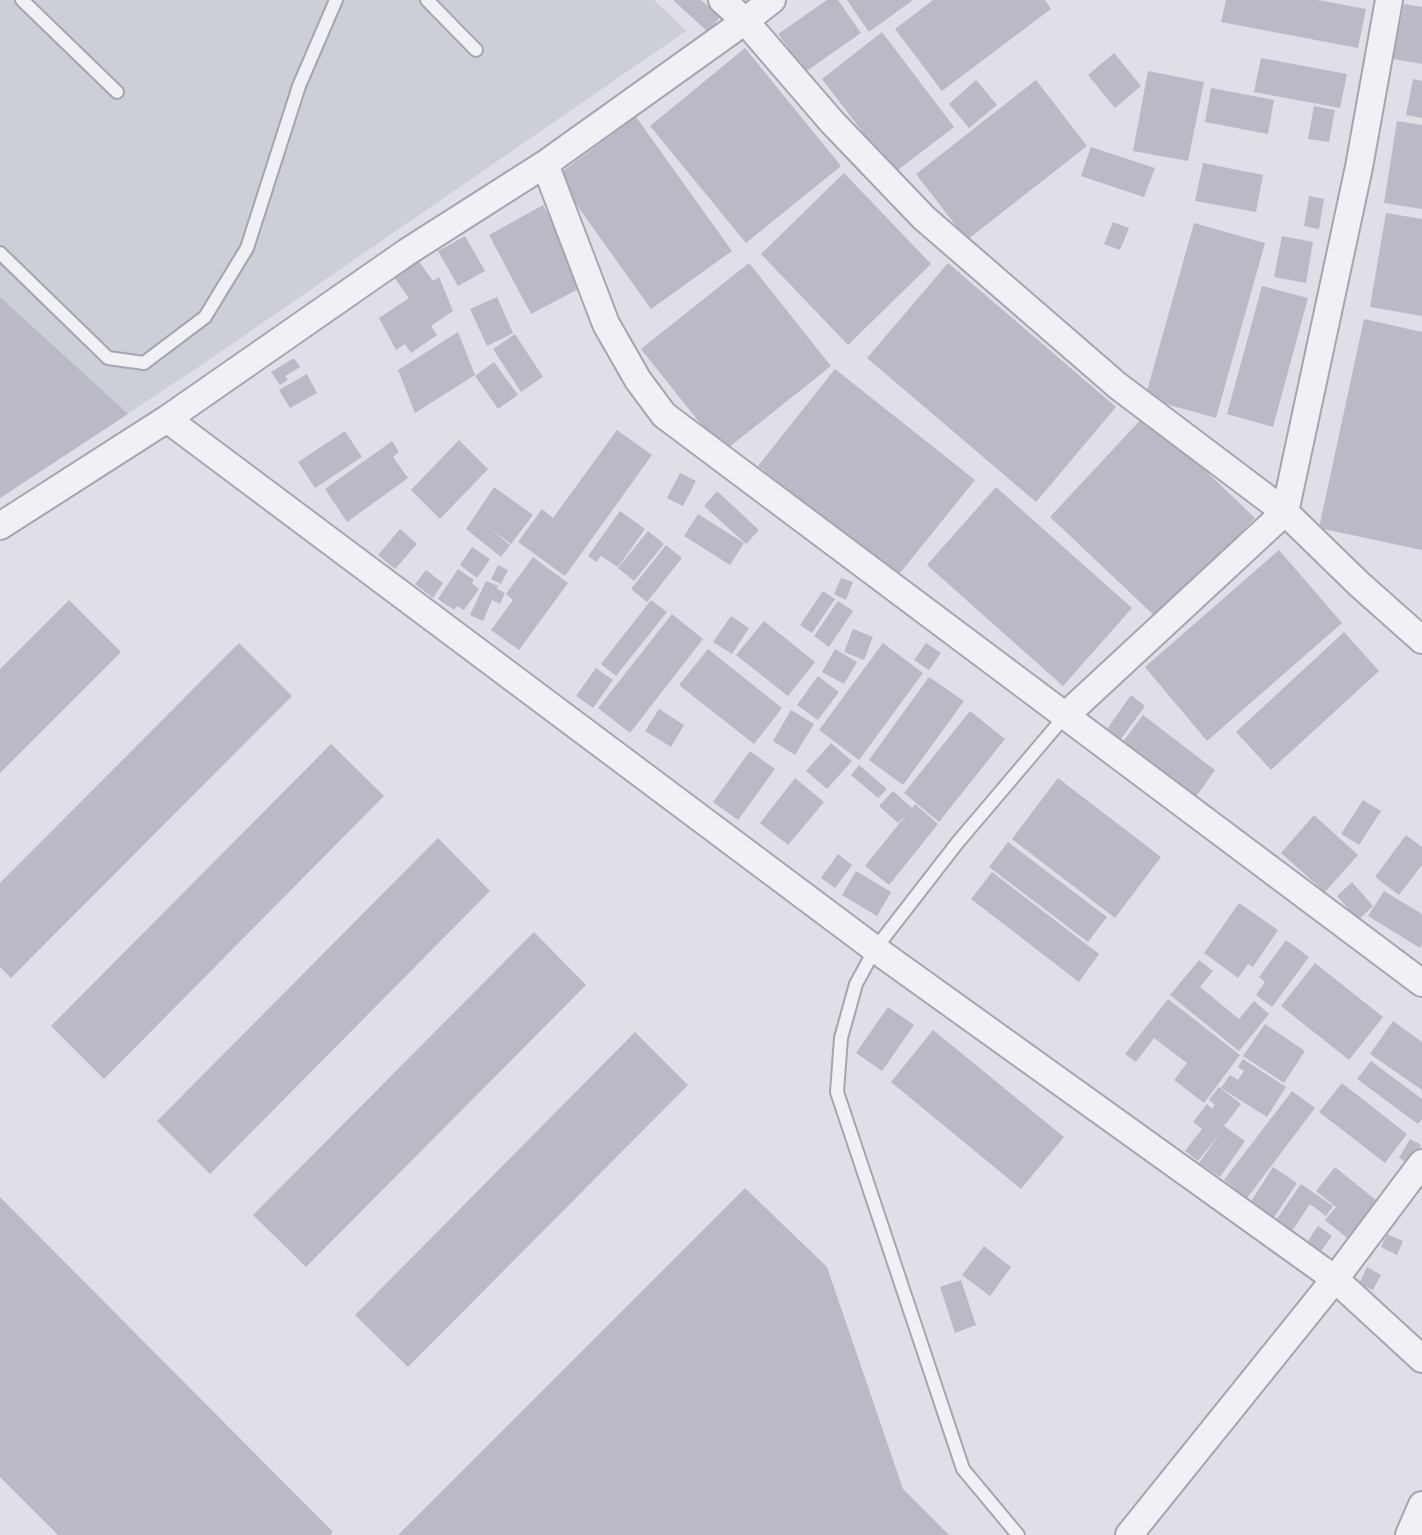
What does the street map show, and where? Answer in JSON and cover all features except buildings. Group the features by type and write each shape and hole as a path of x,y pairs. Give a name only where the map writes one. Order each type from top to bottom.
{"street":[{"path":"722,0 745,21 832,122 924,218 1118,386 1285,512 1422,640"},
{"path":"0,526 167,419 407,252 545,164 772,0"},
{"path":"1065,716 1285,512 1359,167 1389,0"},
{"path":"545,164 606,324 638,380 664,415 1422,983"},
{"path":"167,419 875,949 1335,1279 1422,1359"},
{"path":"1129,1535 1335,1279 1422,1163"},
{"path":"1409,1535 1422,1505"}],"lane":[{"path":"22,0 117,92"},
{"path":"0,253 108,358 144,363 205,317 247,248 299,86 336,0"},
{"path":"427,0 476,50"},
{"path":"1018,1535 963,1469 837,1092 841,1038 856,984 875,949 958,842 1065,716"}],"shaded area":[{"path":"0,0 654,0 686,31 200,366 0,498"}]}
